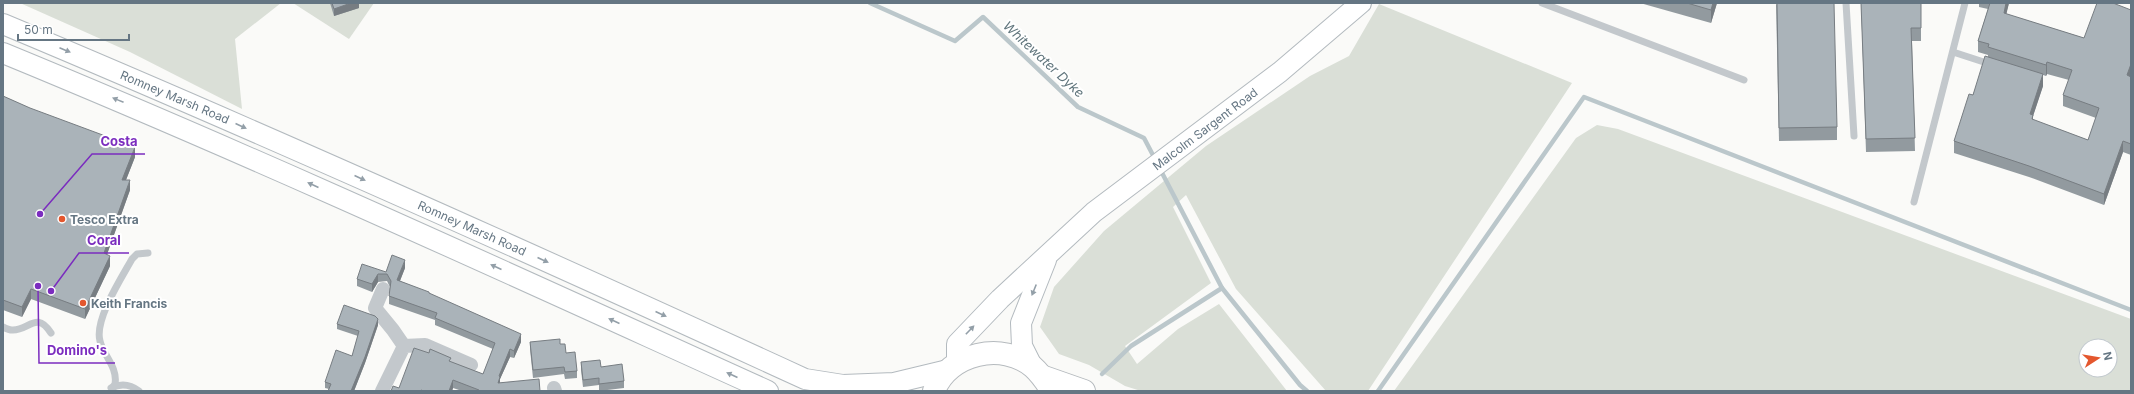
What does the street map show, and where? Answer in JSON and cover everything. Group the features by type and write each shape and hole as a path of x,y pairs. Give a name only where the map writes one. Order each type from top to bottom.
{"main road":[{"path":"934,391 953,367 981,354 999,353 1016,357 1043,378 1084,391"}],"street":[{"name":"Malcolm Sargent Road","path":"953,367 957,344 1000,299 1094,212 1280,72 1361,3"},
{"name":"Romney Marsh Road","path":"3,24 167,93 379,186 805,379 843,385 894,383 953,367"},
{"name":"Romney Marsh Road","path":"3,53 161,118 411,228 768,391"},
{"name":"Malcolm Sargent Road","path":"1043,378 1022,346 1021,323 1049,254"},
{"path":"383,289 375,308 394,330 404,346"},
{"path":"404,346 425,345 471,365"},
{"path":"382,391 404,346"}],"lane":[{"path":"1542,3 1744,80"},
{"path":"1846,3 1854,136"},
{"path":"1914,202 1965,3"},
{"path":"1953,52 1999,66"},
{"path":"136,389 119,376 113,367 100,342 99,333 109,300 132,259 137,254 148,253"},
{"path":"3,327 12,330 37,322 46,325 51,333"},
{"path":"110,389 116,379 113,367"},
{"path":"110,389 123,384 136,389"}],"shaded area":[{"path":"20,3 281,3 235,39 242,109 130,52"},
{"path":"293,3 374,3 349,39"},
{"path":"1379,4 1572,83 1368,391 1326,391 1236,289 1186,195 1173,207 1211,283 1125,346 1137,364 1178,329 1219,304 1287,391 1141,391 1125,386 1089,365 1059,354 1040,327 1054,287 1104,231 1206,146 1310,76 1349,56"},
{"path":"1597,125 1618,129 2131,319 2131,391 1394,391 1576,138"}],"building":[{"path":"332,3 351,3 334,9"},
{"path":"1687,3 1713,3 1711,10"},
{"path":"1777,3 1834,3 1837,127 1779,128"},
{"path":"1861,3 1921,3 1921,28 1911,28 1915,138 1866,139"},
{"path":"1990,3 2006,3 2004,13 2084,38 2097,3 2113,3 2131,10 2131,64 2127,75 2131,77 2131,144 2123,141 2104,194 2029,166 1954,141 1969,94 1973,95 1985,56 2043,74 2030,114 2033,115 2032,119 2088,140 2099,108 2063,95 2072,70 2047,62 2046,65 1988,47 1989,44 1978,41"},
{"name":"Tesco Extra","path":"3,96 30,108 135,147 122,180 130,180 104,253 110,256 85,309 31,289 22,307 3,300"},
{"path":"392,255 405,260 397,280 429,292 521,334 514,351 510,349 499,376 498,383 539,379 540,391 479,391 453,380 449,391 391,391 393,386 399,388 414,348 429,353 430,349 451,358 449,361 483,374 495,343 435,318 437,313 389,296 391,281 387,274 378,274 372,284 357,279 362,264 386,272"},
{"path":"344,305 375,316 378,319 351,391 328,391 331,384 325,382 336,350 352,356 359,331 337,324"},
{"path":"560,339 560,344 565,344 566,353 575,352 577,371 565,372 564,367 533,370 530,342"},
{"path":"600,360 601,367 622,364 624,381 599,384 599,378 583,380 581,362"}],"waterway":[{"name":"Whitewater Dyke","path":"870,3 955,41 983,17 1078,107 1144,138 1155,159"},
{"path":"1378,391 1584,97 2131,310"},
{"name":"Whitewater Dyke","path":"1160,169 1222,288 1300,385 1307,391"},
{"path":"1102,374 1131,346 1222,288"}],"place":[{"name":"Costa","path":"40,214"},
{"name":"Tesco Extra","path":"62,219"},
{"name":"Domino's","path":"38,286"},
{"name":"Coral","path":"51,291"},
{"name":"Keith Francis","path":"83,303"}]}
